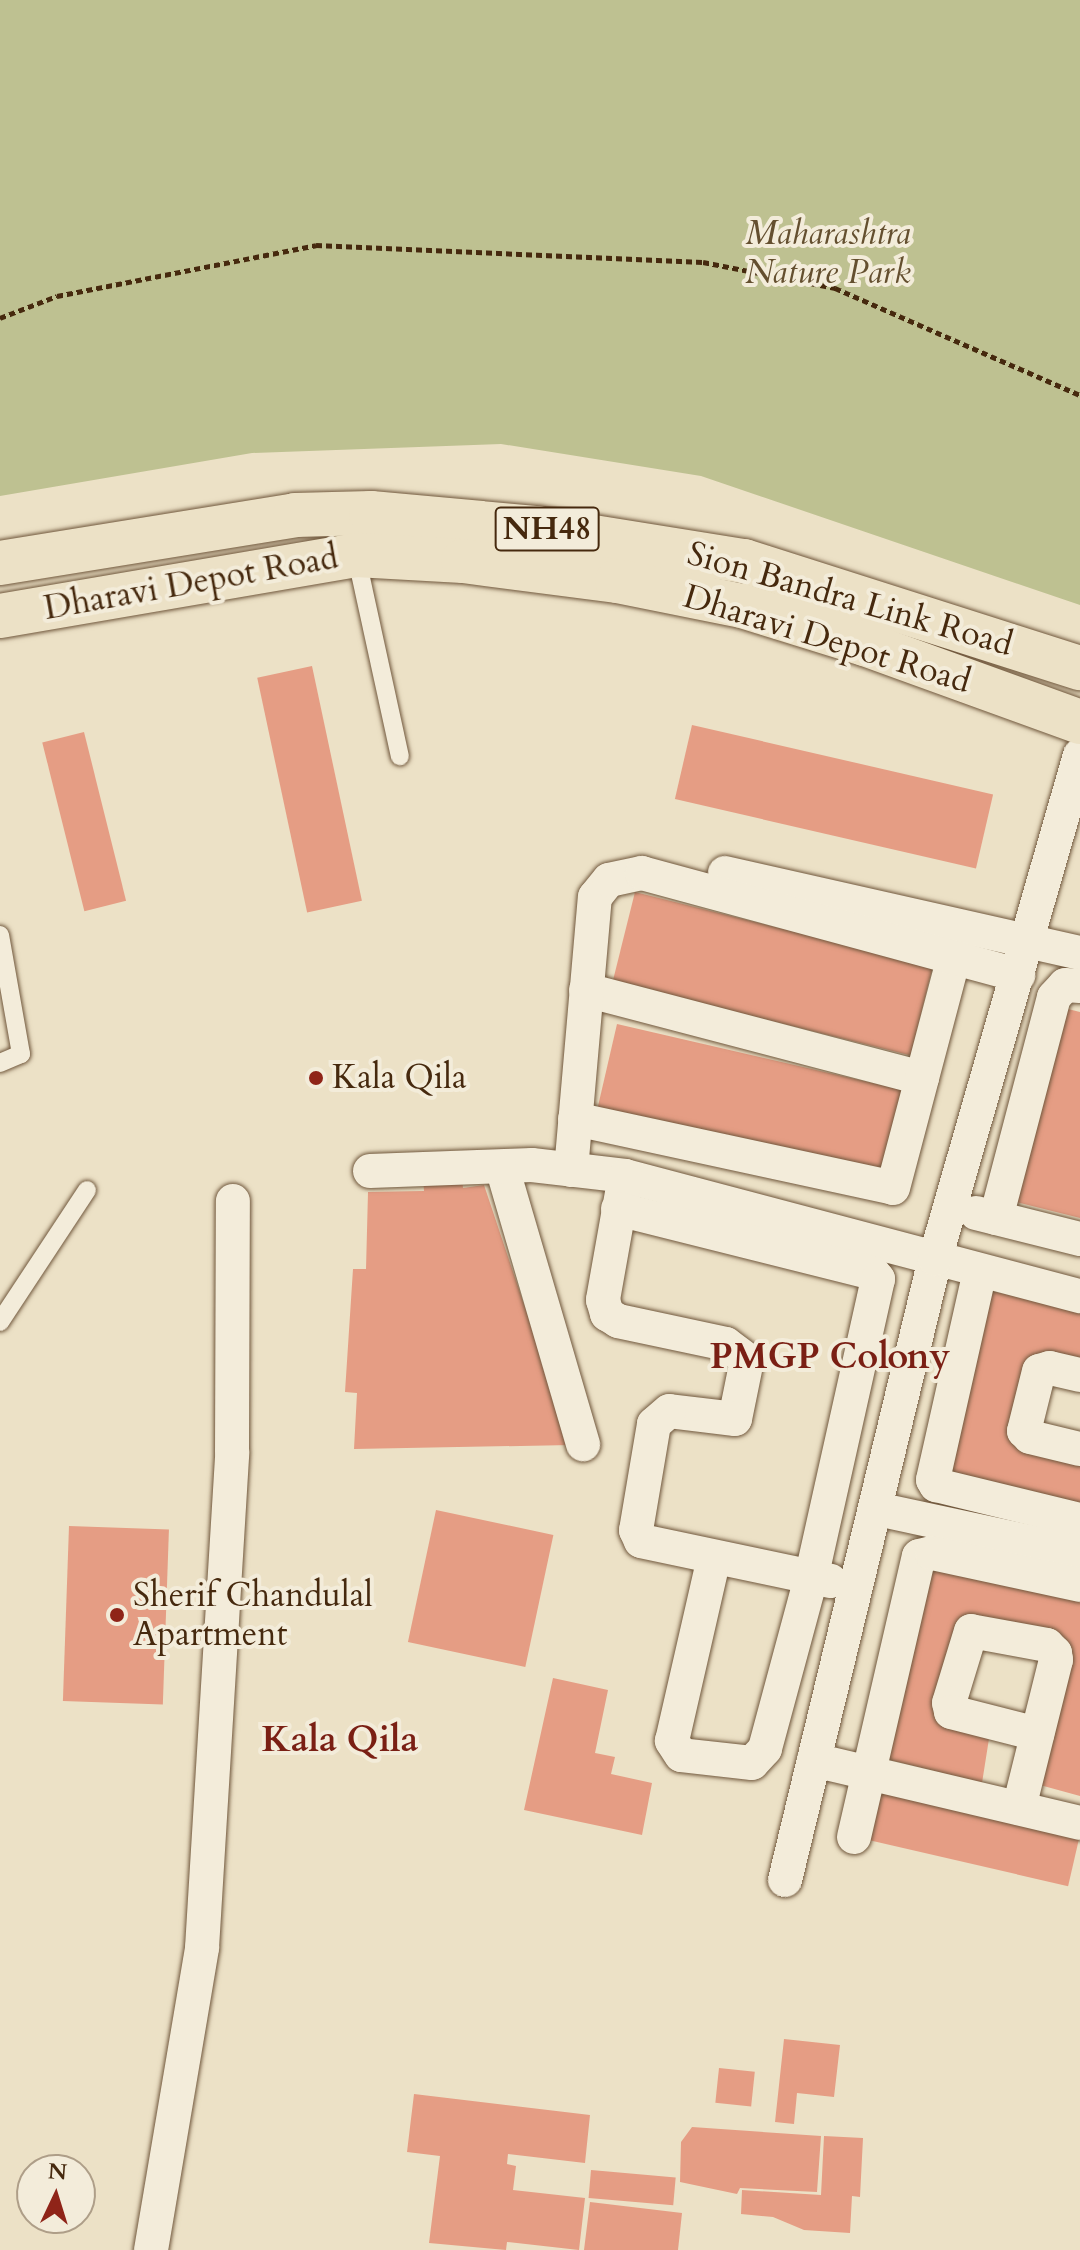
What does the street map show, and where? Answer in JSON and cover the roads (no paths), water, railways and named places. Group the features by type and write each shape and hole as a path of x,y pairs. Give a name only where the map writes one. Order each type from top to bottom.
{"main road":[{"name":"Sion Bandra Link Road","path":"0,563 295,515 371,513 537,528 744,561 1080,668"},
{"name":"Dharavi Depot Road","path":"0,616 356,555 542,569 742,606 865,644 1080,722"}],"street":[{"path":"785,1880 935,1259 1080,755"},
{"path":"658,858 1080,953"},
{"path":"571,1170 595,897 609,880 625,873 642,873 1018,975"},
{"path":"575,1119 893,1188 954,957"},
{"path":"996,1218 1054,997 1065,985 1080,986"},
{"path":"586,990 922,1078"},
{"path":"502,1167 583,1444"},
{"path":"370,1171 502,1167 625,1176 1080,1296"},
{"path":"625,1176 603,1300 607,1314 618,1321 726,1344 747,1360 735,1419 669,1411 659,1416 636,1530 641,1541 652,1546 811,1578 858,1584"},
{"path":"151,2250 202,1948 231,1468 233,1201"},
{"path":"951,1207 1080,1239"},
{"path":"618,1209 873,1273 878,1279 811,1578 762,1756 747,1764 681,1755 672,1741 714,1558"},
{"path":"980,1271 932,1475 936,1485 1080,1520"},
{"path":"1080,1375 1050,1368 1039,1371 1024,1431 1030,1437 1080,1449"},
{"path":"974,1546 983,1497"},
{"path":"877,1509 1080,1585"},
{"path":"854,1837 916,1561 932,1553 974,1546 1080,1553"},
{"path":"1019,1808 1037,1734"},
{"path":"814,1760 1080,1823"}],"lane":[{"path":"356,555 400,756"},
{"path":"0,935 21,1054 0,1063"},
{"path":"0,1322 87,1190"}],"place":[{"name":"Kala Qila","path":"316,1078"},
{"name":"Sherif Chandulal Apartment","path":"117,1615"}],"district":[{"name":"PMGP Colony","path":"830,1357"},
{"name":"Kala Qila","path":"340,1740"}],"park label":[{"name":"Maharashtra Nature Park","path":"828,252"}]}
